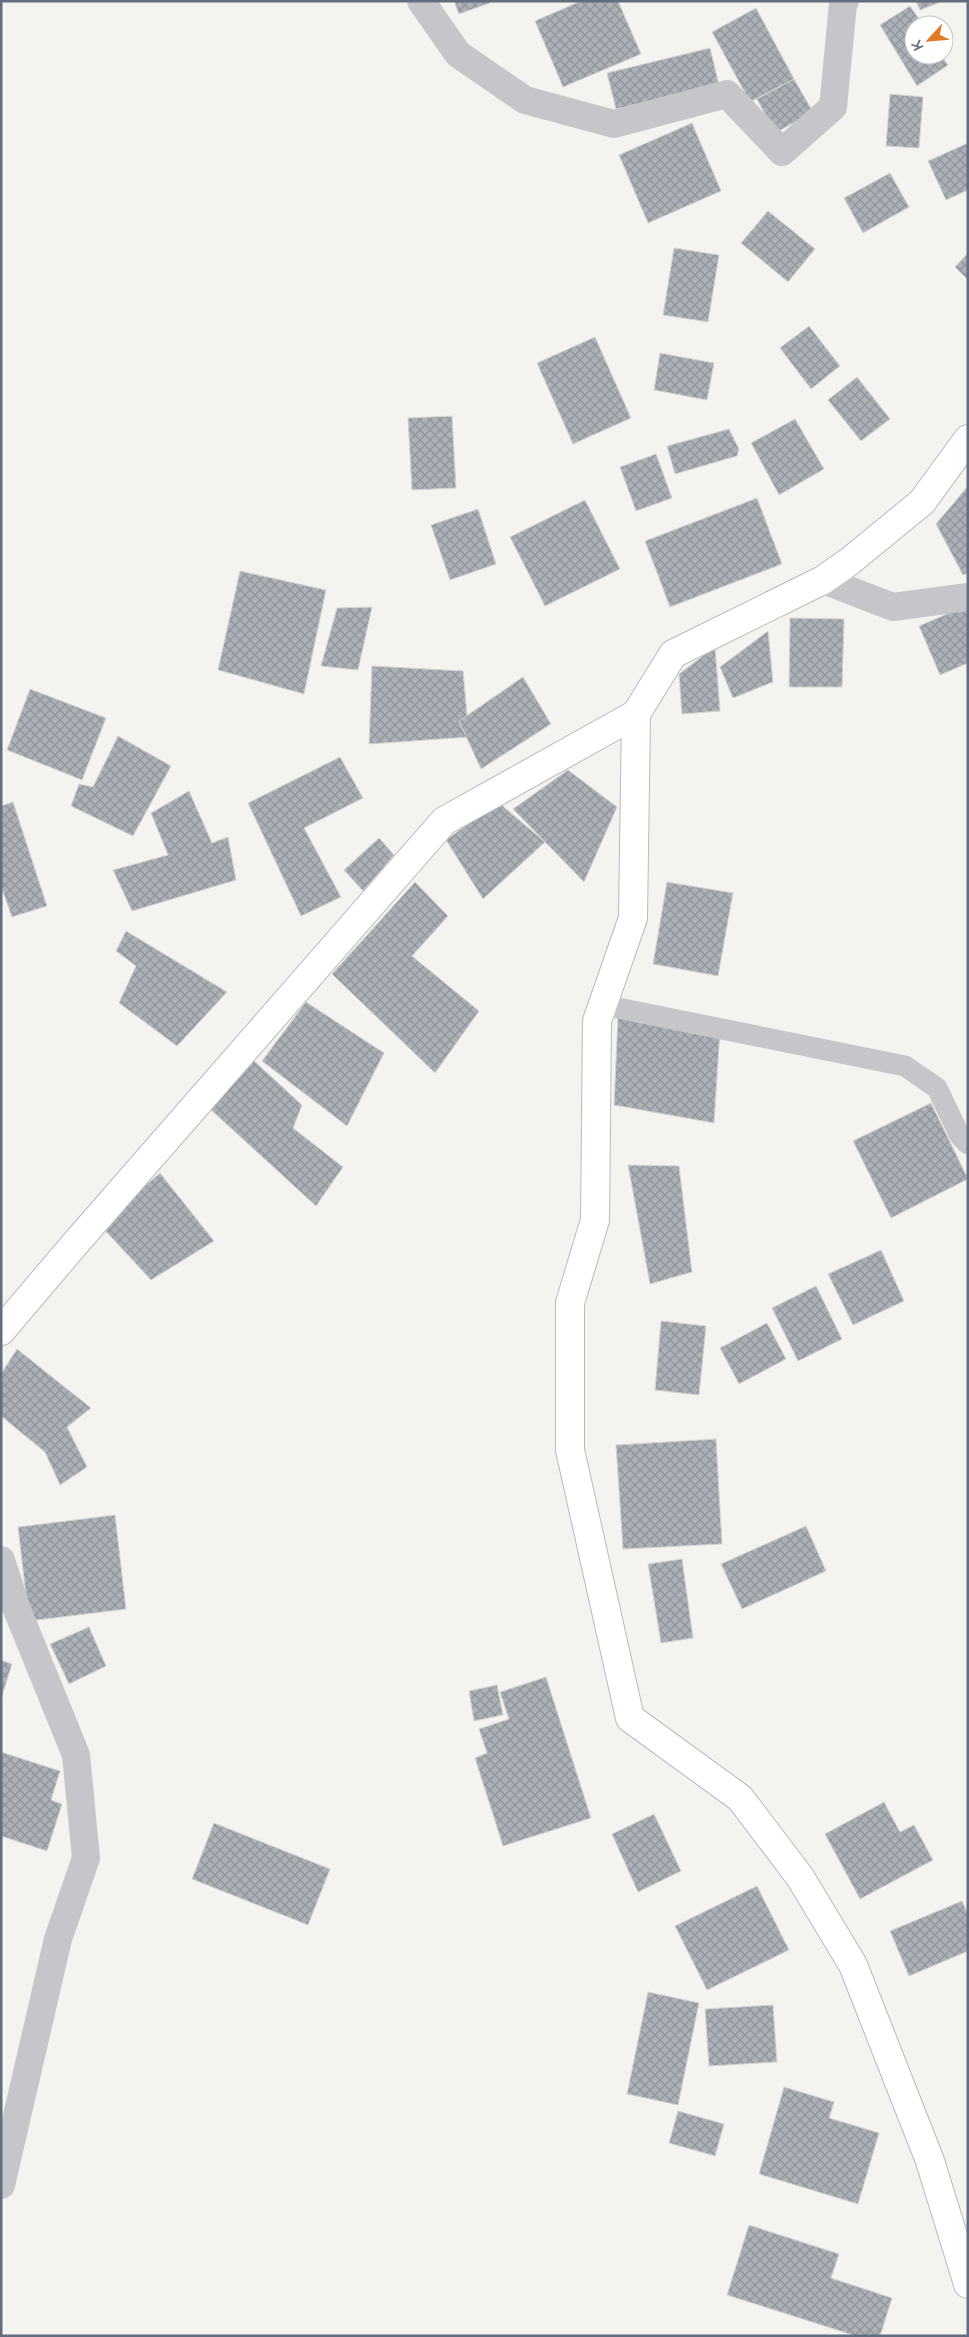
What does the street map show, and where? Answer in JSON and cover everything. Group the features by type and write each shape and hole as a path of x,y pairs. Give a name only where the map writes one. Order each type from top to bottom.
{"street":[{"path":"421,1 458,54 525,100 614,124 727,94 782,152 833,108 843,4 846,1"},
{"path":"1,1331 74,1244 444,821 636,714 673,654 822,580 850,561 922,502 968,438"},
{"path":"822,580 893,607 968,597"},
{"path":"636,714 633,918 604,1006 597,1020 595,1220 570,1303 570,1450 630,1718 740,1798 800,1877 853,1965 930,2161 968,2284"},
{"path":"1,1560 16,1606 76,1755 86,1858 58,1940 1,2185"}],"lane":[{"path":"604,1006 905,1066 937,1088 960,1136 968,1144"}],"building":[{"path":"454,1 489,1 490,3 459,14"},
{"path":"581,1 618,1 641,54 563,87 535,21"},
{"path":"916,1 943,1 920,10"},
{"path":"910,6 916,15 904,15 904,65 880,25"},
{"path":"756,8 794,79 750,102 712,32"},
{"path":"710,48 719,85 616,109 607,73"},
{"path":"904,65 948,65 917,86"},
{"path":"794,79 813,112 775,133 757,99"},
{"path":"890,94 923,97 919,148 886,146"},
{"path":"692,123 721,191 648,223 619,155"},
{"path":"968,143 968,190 946,200 928,161"},
{"path":"890,173 909,207 863,233 844,198"},
{"path":"768,211 815,249 788,282 741,243"},
{"path":"674,248 719,255 708,322 663,315"},
{"path":"968,253 968,280 955,267"},
{"path":"809,326 840,366 811,389 780,348"},
{"path":"595,337 631,418 573,444 537,363"},
{"path":"660,353 714,363 707,400 654,390"},
{"path":"857,377 890,419 861,441 828,400"},
{"path":"452,416 456,488 412,490 408,418"},
{"path":"795,419 824,469 779,495 751,443"},
{"path":"729,429 739,449 737,456 675,474 667,446"},
{"path":"656,454 672,498 636,511 620,467"},
{"path":"968,486 968,573 963,575 936,524"},
{"path":"757,498 782,564 670,607 645,541"},
{"path":"585,500 620,569 545,606 510,537"},
{"path":"478,509 496,564 450,580 431,525"},
{"path":"240,571 326,590 304,694 218,670"},
{"path":"968,605 968,663 940,675 919,626"},
{"path":"372,607 358,670 321,666 337,608"},
{"path":"790,618 844,619 842,687 789,687"},
{"path":"768,631 773,682 733,698 720,667"},
{"path":"715,647 720,711 682,714 679,674"},
{"path":"372,666 463,671 469,737 369,744"},
{"path":"523,677 551,724 481,769 459,721"},
{"path":"30,689 106,718 82,780 7,750"},
{"path":"118,736 171,766 133,836 71,806 79,784 93,787"},
{"path":"340,757 363,798 304,828 341,897 301,916 248,803"},
{"path":"568,770 617,807 584,882 513,809"},
{"path":"189,791 212,843 228,837 236,880 132,911 113,870 168,855 151,813"},
{"path":"13,802 47,906 12,917 1,886 1,806"},
{"path":"498,802 545,842 483,899 446,840"},
{"path":"379,838 394,855 363,891 344,870"},
{"path":"415,882 448,916 412,956 479,1011 435,1073 332,974"},
{"path":"667,882 733,893 718,976 653,964"},
{"path":"126,931 227,992 177,1046 119,1003 136,966 116,951"},
{"path":"306,1002 384,1053 347,1126 262,1061"},
{"path":"618,1016 720,1031 714,1123 614,1105"},
{"path":"252,1059 302,1105 293,1128 343,1167 316,1206 210,1109"},
{"path":"931,1103 968,1179 891,1218 853,1141"},
{"path":"628,1165 679,1166 692,1272 650,1284"},
{"path":"160,1173 214,1241 151,1280 100,1225"},
{"path":"881,1250 904,1301 853,1325 828,1274"},
{"path":"816,1286 842,1339 798,1361 772,1308"},
{"path":"661,1321 706,1326 699,1395 655,1390"},
{"path":"767,1323 786,1359 739,1384 720,1348"},
{"path":"17,1349 91,1408 67,1427 87,1467 60,1485 45,1452 1,1416 1,1374"},
{"path":"716,1439 722,1544 623,1549 616,1445"},
{"path":"115,1515 126,1609 29,1621 18,1527"},
{"path":"806,1526 826,1571 742,1609 721,1564"},
{"path":"682,1559 693,1638 661,1643 648,1564"},
{"path":"89,1627 106,1666 69,1684 50,1644"},
{"path":"1,1660 12,1664 1,1699"},
{"path":"546,1677 591,1818 503,1846 475,1758 487,1753 479,1729 509,1719 500,1692"},
{"path":"497,1685 503,1715 474,1721 469,1691"},
{"path":"1,1752 60,1771 51,1800 62,1804 47,1851 1,1836"},
{"path":"884,1802 900,1832 914,1825 933,1860 860,1899 825,1834"},
{"path":"654,1814 681,1871 638,1892 612,1834"},
{"path":"214,1823 330,1869 308,1925 192,1879"},
{"path":"757,1886 789,1950 707,1990 675,1926"},
{"path":"962,1901 968,1914 968,1951 909,1976 890,1931"},
{"path":"648,1992 699,2003 678,2105 627,2094"},
{"path":"773,2005 777,2062 709,2066 705,2009"},
{"path":"784,2087 834,2102 829,2118 879,2133 858,2204 759,2174"},
{"path":"678,2111 724,2124 715,2156 669,2143"},
{"path":"749,2225 839,2254 831,2278 892,2298 880,2336 856,2336 727,2295"}]}
